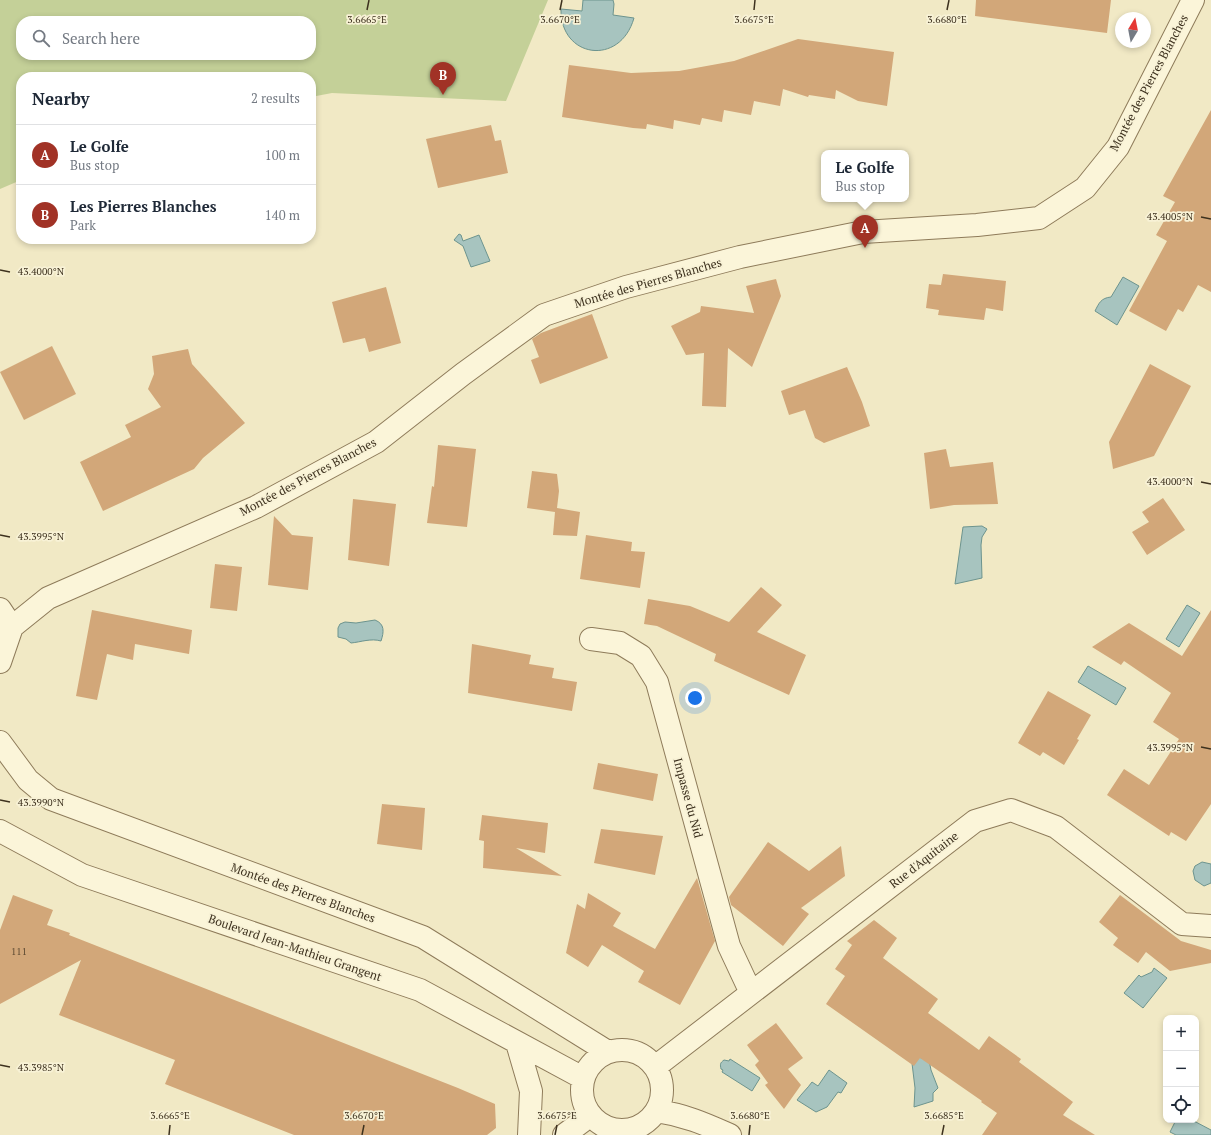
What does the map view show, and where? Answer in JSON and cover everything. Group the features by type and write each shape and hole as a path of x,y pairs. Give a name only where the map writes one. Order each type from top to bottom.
{"street":[{"name":"Montée des Pierres Blanches","path":"12,627 48,598 256,507 376,442 463,374 544,315 626,287 740,256 862,232 1039,218 1085,188 1118,147 1193,0"},
{"path":"0,608 12,627 0,662"},
{"name":"Impasse du Nid","path":"591,639 620,643 641,656 657,682 729,946 751,993"},
{"name":"Montée des Pierres Blanches","path":"0,742 28,780 50,799 423,937 608,1052"},
{"name":"Rue d'Aquitaine","path":"655,1067 975,821 1011,810 1056,827 1182,924 1211,926"},
{"name":"Boulevard Jean-Mathieu Grangent","path":"0,831 82,875 420,990 584,1078"},
{"path":"517,1042 531,1091 529,1135"},
{"path":"621,1050 634,1052 646,1057 655,1067 662,1081 662,1097 657,1111 641,1126 630,1130 608,1128 598,1123 590,1115 584,1104 582,1091 584,1078 589,1067 597,1058 608,1052 621,1050"},
{"path":"657,1111 696,1120 730,1135"},
{"path":"564,1135 590,1115"}],"green space":[{"path":"0,0 548,0 506,101 332,93 316,96 316,72 16,72 16,182 0,189"}],"water":[{"path":"583,0 613,0 613,15 634,18 627,34 617,44 604,50 592,50 580,46 570,38 563,25 561,9 582,11"},
{"path":"459,234 461,235 463,241 479,235 490,261 471,267 463,246 454,240"},
{"path":"1123,277 1139,286 1117,325 1095,311 1101,301 1105,298 1111,297"},
{"path":"982,526 987,529 982,537 981,545 982,578 955,584 963,527"},
{"path":"1187,605 1200,613 1179,647 1166,639"},
{"path":"375,620 381,624 383,629 381,641 370,640 351,643 346,639 338,637 338,628 340,624 345,622 356,623"},
{"path":"1088,666 1126,688 1116,705 1078,682"},
{"path":"1202,862 1211,864 1211,883 1204,886 1195,880 1193,871 1195,866"},
{"path":"1154,968 1167,978 1143,1008 1124,993 1139,975 1141,977 1152,972"},
{"path":"911,1055 929,1060 938,1088 933,1093 933,1101 914,1107 915,1088"},
{"path":"730,1059 760,1078 752,1091 722,1072 723,1070 721,1069 720,1065 721,1063 724,1060 729,1061"},
{"path":"829,1070 847,1083 841,1093 838,1092 827,1107 816,1112 797,1100 812,1082 818,1086"},
{"path":"1174,1123 1198,1123 1211,1130 1211,1135 1176,1135 1170,1132"}],"building":[{"path":"976,0 1111,0 1107,33 975,16"},
{"path":"798,39 894,52 887,106 858,101 836,90 835,99 809,95 808,97 783,89 780,106 754,101 751,115 724,110 722,122 702,118 700,125 674,120 673,129 647,124 646,129 633,128 562,117 569,65 631,73 679,71 734,61"},
{"path":"1211,110 1211,292 1198,285 1183,312 1178,309 1166,331 1129,311 1167,241 1156,235 1175,202 1163,196"},
{"path":"491,125 495,141 501,140 508,173 438,188 426,139"},
{"path":"943,274 1006,281 1003,311 986,308 984,320 938,315 939,310 926,308 929,284 941,285"},
{"path":"776,279 781,296 752,367 728,348 726,407 702,406 704,353 686,355 671,326 700,312 701,306 754,313 746,286"},
{"path":"386,287 401,343 369,352 365,338 343,343 332,302"},
{"path":"592,314 608,358 540,384 531,360 539,357 532,339 541,333"},
{"path":"52,346 76,394 24,420 0,372"},
{"path":"188,349 192,364 245,423 203,458 194,469 103,511 80,462 131,437 125,425 161,407 148,389 154,374 152,356"},
{"path":"1150,364 1191,386 1154,456 1113,469 1109,442"},
{"path":"847,367 862,402 870,426 824,443 815,438 805,410 789,415 781,391"},
{"path":"438,445 476,449 467,527 427,523 432,486 434,487"},
{"path":"946,449 950,467 993,462 998,504 954,505 930,509 924,453"},
{"path":"532,471 557,474 559,491 557,508 580,512 577,536 553,535 555,512 527,508"},
{"path":"1163,498 1185,530 1147,555 1132,532 1149,522 1142,512"},
{"path":"353,499 396,504 389,566 348,560"},
{"path":"274,516 292,535 313,537 308,590 268,585"},
{"path":"586,535 632,542 631,551 645,552 640,588 580,579"},
{"path":"215,564 242,567 237,611 210,608"},
{"path":"761,587 782,605 757,632 806,655 789,695 714,661 716,654 657,626 644,624 648,599 690,606 729,622"},
{"path":"92,610 192,630 189,654 135,644 133,660 107,654 97,700 76,696"},
{"path":"1211,610 1211,804 1186,841 1171,832 1169,836 1107,795 1124,769 1149,785 1179,739 1153,722 1171,693 1124,661 1121,665 1092,647 1129,623 1182,656"},
{"path":"472,644 531,655 529,664 554,668 552,678 577,682 572,711 468,693"},
{"path":"1048,691 1091,715 1077,739 1079,740 1064,765 1043,752 1040,756 1018,743"},
{"path":"598,763 658,774 653,801 593,789"},
{"path":"382,804 425,808 422,850 377,844"},
{"path":"482,815 548,823 545,853 516,848 562,876 483,868 484,841 479,840"},
{"path":"601,829 663,836 655,875 594,863"},
{"path":"768,842 809,871 841,846 845,876 801,908 809,914 783,946 731,905 729,897"},
{"path":"697,878 715,941 680,1005 638,982 644,971 602,945 588,967 566,953 577,904 585,909 588,893 621,913 613,926 655,949"},
{"path":"13,895 53,910 47,925 70,933 69,935 458,1088 495,1104 496,1128 487,1135 294,1135 165,1084 175,1060 59,1015 81,960 0,1004 0,930"},
{"path":"1120,895 1181,941 1211,950 1211,963 1170,971 1146,952 1138,963 1113,945 1118,938 1099,922"},
{"path":"874,920 897,938 883,958 938,999 928,1013 979,1050 989,1036 1021,1059 1019,1062 1073,1102 1063,1115 1095,1135 982,1135 997,1113 920,1058 914,1066 826,1004 845,976 835,969 852,945 847,941"},
{"path":"776,1023 803,1058 788,1069 801,1085 784,1109 765,1085 768,1083 755,1065 759,1061 747,1045"}],"place":[{"name":"Les Pierres Blanches","path":"443,95"},
{"name":"Le Golfe","path":"865,248"}]}
